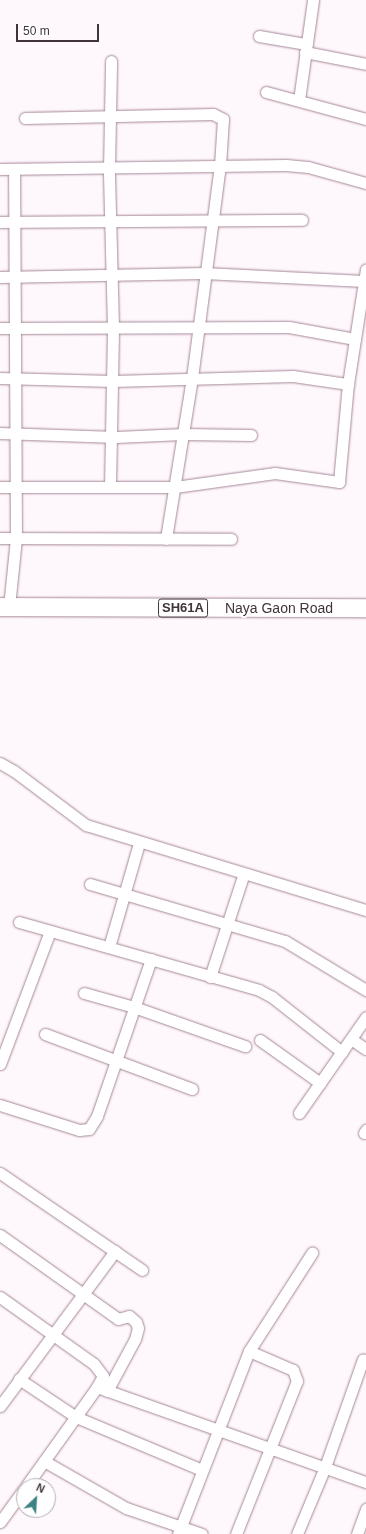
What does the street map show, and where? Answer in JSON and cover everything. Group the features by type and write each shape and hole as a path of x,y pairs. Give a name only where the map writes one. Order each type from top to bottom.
{"main road":[{"name":"Naya Gaon Road","path":"4,607 366,608"}],"street":[{"path":"299,100 313,0"},
{"path":"259,36 366,64"},
{"path":"110,487 113,381 113,276 109,169 111,61"},
{"path":"266,92 366,119"},
{"path":"25,118 219,116 224,126 192,378 166,539"},
{"path":"0,169 109,169 220,165 296,165 366,183"},
{"path":"4,607 16,538 14,170"},
{"path":"0,222 302,220"},
{"path":"0,487 175,487 275,474 340,482 348,384 366,269"},
{"path":"0,277 204,274 364,281"},
{"path":"0,328 288,327 355,339"},
{"path":"0,378 113,381 293,376 348,384"},
{"path":"0,434 111,437 183,434 251,435"},
{"path":"0,538 232,539"},
{"path":"0,763 14,771 86,825 139,843 366,910"},
{"path":"109,946 139,843"},
{"path":"210,977 244,873"},
{"path":"90,884 285,941 366,990"},
{"path":"19,922 109,946 210,977 259,990 272,997 342,1052"},
{"path":"0,1064 50,930"},
{"path":"0,1105 79,1130 89,1129 97,1116 151,959"},
{"path":"84,993 134,1007 245,1046"},
{"path":"299,1113 366,1017"},
{"path":"45,1034 192,1089"},
{"path":"351,1039 366,1049"},
{"path":"260,1040 320,1083"},
{"path":"0,1173 142,1270"},
{"path":"0,1235 118,1319 129,1316 138,1328 106,1386 76,1417 32,1478"},
{"path":"1,1402 20,1380 115,1251"},
{"path":"180,1530 217,1430 249,1351 312,1253"},
{"path":"0,1297 100,1369 106,1386 123,1397 366,1482"},
{"path":"236,1534 268,1448 297,1380 296,1374 293,1370 249,1351"},
{"path":"297,1534 324,1467 363,1359"},
{"path":"20,1380 76,1417 202,1470"},
{"path":"44,1461 126,1508 180,1530 202,1534"},
{"path":"0,1522 16,1500"},
{"path":"357,1534 366,1509"}]}
